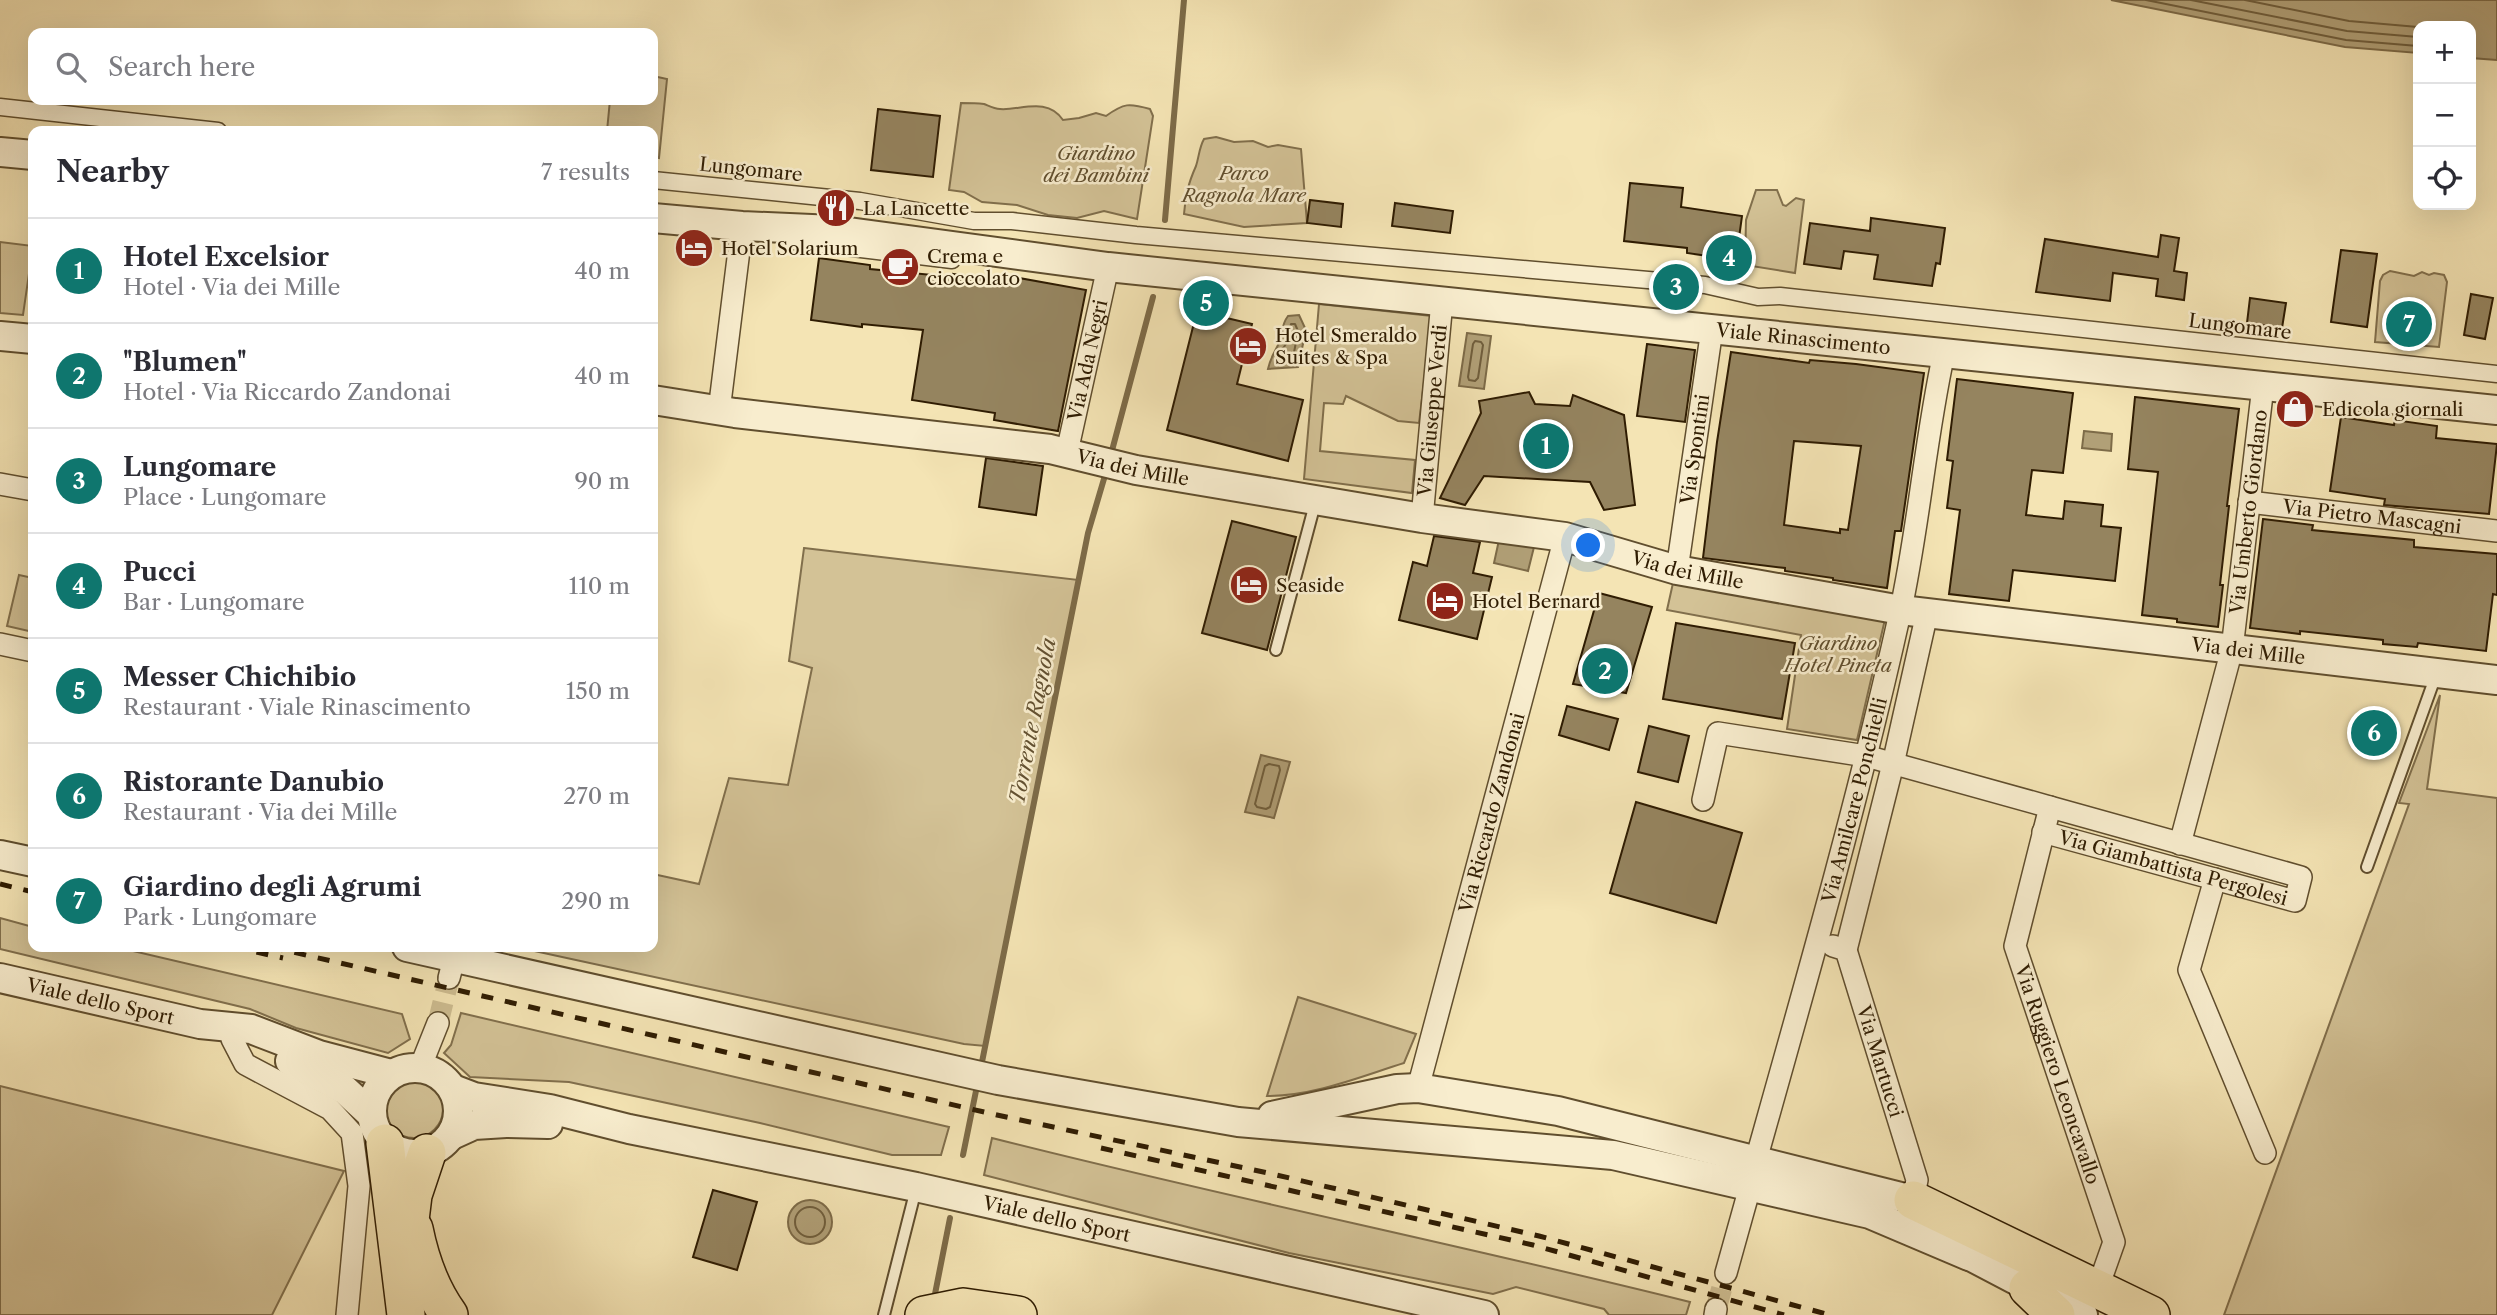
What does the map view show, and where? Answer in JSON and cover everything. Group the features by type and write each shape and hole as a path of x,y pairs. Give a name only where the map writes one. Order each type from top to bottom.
{"highway":[{"path":"378,1129 425,1268 440,1302 449,1315"},
{"path":"383,1315 401,1194 439,1144"},
{"path":"401,1194 405,1300"},
{"path":"1913,1200 2151,1315"},
{"path":"2028,1288 2056,1315"},
{"path":"924,1315 963,1307 1018,1315"}],"street":[{"path":"0,107 173,126"},
{"path":"0,152 28,155"},
{"name":"Lungomare","path":"658,181 860,201 974,220 1012,221 1184,240 1705,285 1758,297 1780,296 2497,374"},
{"name":"Viale Rinascimento","path":"658,219 746,231 834,230 1098,271 1442,301 2497,410"},
{"path":"719,411 746,231"},
{"name":"Via Ada Negri","path":"1075,454 1098,271"},
{"name":"Via Giuseppe Verdi","path":"1422,518 1442,301"},
{"name":"Via Spontini","path":"1677,570 1712,329"},
{"path":"0,336 28,339"},
{"name":"Via Amilcare Ponchielli","path":"1846,950 1893,764 1914,612 1944,353"},
{"name":"Via Umberto Giordano","path":"2180,844 2232,649 2263,386"},
{"name":"Via dei Mille","path":"658,401 719,411 995,441 1075,454 1136,470 1422,518 1565,537 1677,570 1914,612 2497,680"},
{"path":"0,484 28,489"},
{"name":"Via Pietro Mascagni","path":"2249,502 2497,531"},
{"name":"Via Riccardo Zandonai","path":"1418,1088 1565,537"},
{"name":"Via Amilcare Ponchielli","path":"1726,1273 1866,756 1914,612"},
{"path":"0,644 28,651"},
{"name":"Via Giambattista Pergolesi","path":"1703,800 1718,733 1866,756 2050,807 2180,844 2301,877 2295,901 2043,832 2050,807"},
{"name":"Via Ruggiero Leoncavallo","path":"2043,832 2015,946 2114,1242 2102,1276"},
{"path":"0,855 28,861"},
{"path":"2215,879 2189,970 2265,1153"},
{"path":"1818,941 1846,950"},
{"name":"Via Martucci","path":"1846,950 1917,1180 1913,1200"},
{"path":"424,952 454,961 998,1080 1238,1122 1614,1155 1913,1200"},
{"name":"Viale dello Sport","path":"0,978 200,1024 251,1029 319,1055 391,1074"},
{"path":"420,1068 438,1023"},
{"name":"Viale dello Sport","path":"200,1024 313,1071 345,1090 378,1129"},
{"path":"232,1039 245,1064 330,1109 352,1133 359,1186 347,1315"},
{"path":"420,1068 441,1076 453,1089 459,1113 439,1144 408,1154 378,1129 372,1103 379,1087 391,1074 420,1068"},
{"path":"1238,1122 1397,1089 1418,1088 1558,1111 1870,1214 1969,1256"},
{"name":"Viale dello Sport","path":"453,1089 474,1097 551,1109 629,1129 916,1186 1484,1315"},
{"path":"1547,1150 1528,1139 1523,1130 1524,1122 1529,1115 1537,1111 1558,1111"},
{"name":"Viale dello Sport","path":"439,1144 474,1125 506,1123 629,1129"},
{"path":"1870,1214 1899,1213 1908,1208 1913,1200"},
{"path":"1913,1200 1913,1214 1926,1231 2028,1288 2083,1315"}],"lane":[{"path":"1276,650 1316,500"},
{"path":"2367,867 2437,673"},
{"path":"884,1315 916,1186"}],"green space":[{"path":"658,77 667,79 659,158 658,126 607,126 610,105 658,105"},
{"name":"Giardino dei Bambini","path":"961,103 984,104 1000,109 1041,106 1049,108 1063,120 1096,113 1106,116 1127,105 1150,109 1153,116 1137,219 1104,211 1077,218 1048,215 1017,205 982,202 964,192 949,190"},
{"name":"Parco Ragnola Mare","path":"1216,137 1234,142 1253,141 1268,147 1278,145 1301,149 1307,223 1244,227 1184,214 1188,189 1202,142 1204,139"},
{"path":"1756,190 1777,190 1783,205 1786,206 1796,198 1804,200 1795,273 1745,265 1746,220"},
{"path":"0,242 28,245 28,280 23,315 0,313"},
{"path":"2390,271 2414,276 2422,272 2444,275 2447,282 2439,347 2375,342 2380,281 2383,275"},
{"path":"1319,304 1432,316 1419,423 1398,421 1346,396 1343,404 1324,403 1320,451 1415,460 1412,493 1304,479"},
{"path":"804,548 1079,580 985,1046 964,1044 539,952 658,952 658,875 699,884 729,778 788,785 812,668 789,661"},
{"path":"19,575 28,577 28,631 7,626"},
{"name":"Giardino Hotel Pineta","path":"1673,583 1886,615 1857,740 1787,729 1801,635 1667,610"},
{"path":"2440,695 2427,789 2497,798 2497,1315 2224,1315 2409,804 2399,803"},
{"path":"0,918 28,926 28,952 137,952 402,1014 410,1039 388,1053 296,1028 250,1009 0,949"},
{"path":"1298,997 1416,1034 1404,1063 1319,1089 1267,1096"},
{"path":"461,1013 949,1127 941,1155 892,1155 760,1123 569,1082 470,1077 444,1053 451,1045"},
{"path":"414,1080 435,1088 443,1109 435,1130 414,1138 393,1130 385,1109 393,1088"},
{"path":"0,1086 344,1171 272,1315 0,1315"},
{"path":"992,1138 1690,1302 1686,1315 1609,1315 1604,1309 1516,1287 1493,1294 1289,1253 984,1175"}],"water":[{"path":"2111,0 2497,0 2497,60 2476,58 2476,21 2413,21 2413,53 2345,47"},
{"path":"1299,315 1306,330 1298,367 1268,369 1286,319 1288,316"},
{"path":"1467,333 1491,336 1484,389 1459,386"},
{"path":"2084,431 2112,434 2111,451 2082,448"},
{"path":"1499,540 1534,547 1528,571 1494,563"},
{"path":"1261,755 1290,762 1274,818 1245,812"},
{"path":"810,1200 825,1207 832,1222 825,1237 810,1244 795,1237 788,1222 795,1207"}],"building":[{"path":"878,109 940,116 933,177 871,170"},
{"path":"1630,183 1683,188 1681,207 1742,216 1736,260 1687,253 1687,248 1624,241"},
{"path":"1310,200 1343,204 1341,227 1307,223"},
{"path":"1395,203 1453,211 1450,233 1392,226"},
{"path":"1871,218 1945,228 1940,264 1936,263 1932,286 1874,279 1878,255 1844,251 1841,269 1804,264 1810,223 1870,231"},
{"path":"2161,235 2179,238 2174,271 2187,273 2184,300 2156,296 2158,279 2113,273 2110,301 2036,292 2045,239 2158,257"},
{"path":"2341,250 2377,254 2367,327 2331,322"},
{"path":"819,258 870,265 870,269 953,277 953,274 1018,284 1019,278 1086,290 1058,431 994,420 995,413 912,400 923,330 862,324 862,327 811,320"},
{"path":"2471,294 2493,298 2485,339 2464,335"},
{"path":"2250,298 2286,303 2282,328 2247,323"},
{"path":"1197,311 1252,324 1237,384 1303,400 1288,461 1167,430"},
{"path":"1647,344 1695,350 1685,422 1637,416"},
{"path":"1731,352 1809,363 1810,360 1856,364 1924,373 1901,531 1895,531 1887,588 1785,571 1785,568 1703,558","holes":["1794,441 1861,446 1848,530 1840,529 1840,533 1784,525"]},
{"path":"1957,379 2073,393 2063,473 2032,470 2026,515 2063,519 2065,501 2103,505 2101,526 2121,528 2115,581 2013,570 2009,601 1949,594 1960,510 1947,508 1953,461 1947,460"},
{"path":"1529,392 1535,404 1570,406 1573,395 1624,415 1635,505 1604,510 1590,482 1484,476 1465,505 1440,498 1481,413 1479,401"},
{"path":"2135,397 2239,409 2227,506 2218,627 2142,615 2158,472 2128,469"},
{"path":"2341,417 2394,425 2395,420 2437,426 2436,438 2497,444 2489,514 2384,505 2385,499 2330,491"},
{"path":"986,458 1043,466 1036,515 979,507"},
{"path":"2263,519 2313,525 2312,530 2414,540 2414,547 2497,554 2497,595 2493,594 2486,651 2418,643 2417,647 2383,644 2383,640 2250,628"},
{"name":"Seaside","path":"1232,521 1296,537 1267,650 1202,633"},
{"name":"Hotel Bernard","path":"1434,536 1480,542 1473,573 1492,577 1477,639 1399,620 1413,562 1427,566"},
{"path":"1599,593 1652,607 1626,693 1573,684"},
{"path":"1676,623 1795,643 1782,719 1663,699"},
{"path":"1567,706 1618,719 1609,750 1559,735"},
{"path":"1649,726 1689,736 1678,782 1638,772"},
{"path":"1636,802 1742,833 1716,923 1610,893"},
{"path":"713,1190 757,1202 737,1270 693,1257"}],"waterway":[{"name":"Torrente Ragnola","path":"1165,220 1184,0"},
{"name":"Torrente Ragnola","path":"1110,458 1153,297"},
{"name":"Torrente Ragnola","path":"981,1067 1088,533 1106,472"},
{"name":"Torrente Ragnola","path":"963,1155 978,1081"},
{"name":"Torrente Ragnola","path":"934,1299 950,1218"}],"tunnel":[{"path":"438,1023 449,978"},
{"path":"1716,1309 1726,1273"}],"railway":[{"path":"0,884 28,891"},
{"path":"256,952 283,958"},
{"path":"293,952 997,1115 1268,1173 1539,1236 1830,1315"},
{"path":"1101,1148 1533,1245 1784,1315"}],"place":[{"name":"La Lancette","path":"836,208"},
{"name":"Hotel Solarium","path":"694,248"},
{"name":"Pucci","path":"1729,258"},
{"name":"Crema e cioccolato","path":"900,267"},
{"name":"Lungomare","path":"1676,287"},
{"name":"Messer Chichibio","path":"1206,303"},
{"name":"Giardino degli Agrumi","path":"2409,324"},
{"name":"Hotel Smeraldo Suites & Spa","path":"1248,346"},
{"name":"Edicola giornali","path":"2295,409"},
{"name":"Hotel Excelsior","path":"1546,446"},
{"name":"Seaside","path":"1249,585"},
{"name":"Hotel Bernard","path":"1445,601"},
{"name":"\"Blumen\"","path":"1605,671"},
{"name":"Ristorante Danubio","path":"2374,733"}]}
